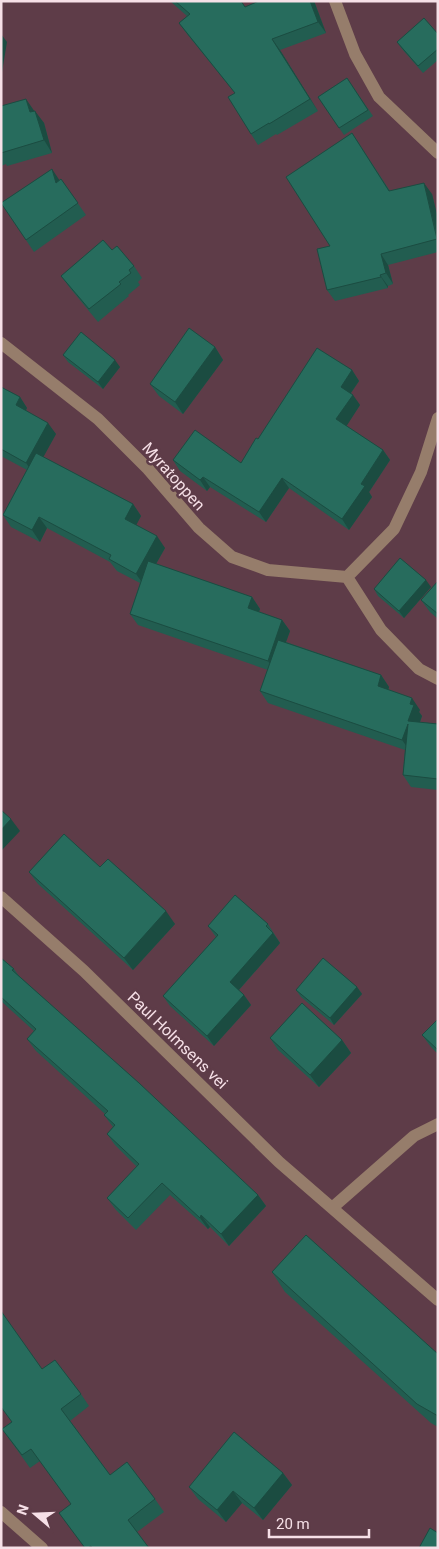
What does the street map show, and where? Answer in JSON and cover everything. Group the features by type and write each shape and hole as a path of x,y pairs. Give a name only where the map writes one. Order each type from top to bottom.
{"street":[{"path":"335,1 355,54 380,96 438,153"},
{"name":"Myratoppen","path":"1,342 98,419 148,469 199,528 232,557 268,570 347,576"},
{"path":"438,418 421,472 394,529 347,576 381,630 419,669 438,679"},
{"name":"Paul Holmsens vei","path":"1,897 84,971 279,1162 438,1300"},
{"path":"332,1208 414,1136 438,1124"},
{"path":"1,1512 42,1548"}],"building":[{"path":"175,1 241,1 245,7 259,1 310,1 318,22 272,39 310,99 251,134 228,97 235,93 179,23 190,14"},
{"path":"424,18 438,34 438,49 418,66 397,42"},
{"path":"347,78 368,110 339,128 318,97"},
{"path":"26,99 30,112 35,111 44,140 1,153 1,106"},
{"path":"352,133 389,191 424,183 437,239 381,254 386,273 380,275 381,277 327,290 317,249 330,246 286,177"},
{"path":"52,169 56,183 61,179 78,203 26,240 1,203"},
{"path":"103,240 112,250 117,246 134,266 129,270 131,273 119,282 121,284 89,309 61,276"},
{"path":"189,328 215,347 175,402 150,384"},
{"path":"81,332 115,360 98,382 63,355"},
{"path":"317,348 352,370 341,387 353,395 336,419 383,450 361,484 365,486 342,519 282,478 259,512 203,477 200,480 173,460 195,430 241,463"},
{"path":"1,387 20,397 16,405 48,423 26,463 1,449"},
{"path":"36,453 133,504 125,519 157,536 136,574 109,559 111,555 39,517 32,530 3,515"},
{"path":"400,558 426,580 399,611 374,589"},
{"path":"148,561 252,597 248,608 282,620 268,661 130,614"},
{"path":"438,581 438,614 421,600"},
{"path":"278,640 381,675 378,686 412,698 410,704 414,705 408,721 438,724 438,779 403,775 408,724 402,740 260,691"},
{"path":"1,810 11,819 1,830"},
{"path":"64,834 100,867 108,859 166,911 124,958 29,872"},
{"path":"235,895 268,924 266,926 273,933 230,982 244,995 207,1036 163,996 218,935 208,926"},
{"path":"1,958 14,969 12,970 139,1083 258,1195 221,1234 201,1215 200,1218 162,1183 128,1218 107,1198 139,1164 107,1134 115,1125 104,1115 108,1111 27,1039 36,1029 1,997"},
{"path":"323,958 357,987 330,1018 296,990"},
{"path":"302,1003 342,1040 310,1075 270,1038"},
{"path":"438,1019 438,1050 422,1035"},
{"path":"306,1235 438,1354 438,1416 417,1404 272,1272"},
{"path":"1,1311 42,1369 55,1360 81,1394 61,1409 110,1475 127,1462 155,1499 128,1520 149,1548 92,1548 91,1546 85,1548 59,1513 71,1504 31,1449 22,1455 2,1429 12,1422 1,1407"},
{"path":"234,1432 283,1473 254,1508 233,1491 217,1510 189,1487"},
{"path":"430,1528 438,1533 438,1548 419,1548"}]}
